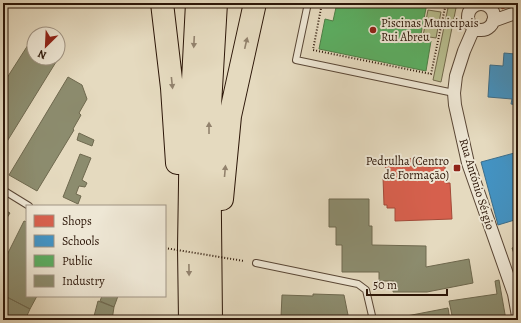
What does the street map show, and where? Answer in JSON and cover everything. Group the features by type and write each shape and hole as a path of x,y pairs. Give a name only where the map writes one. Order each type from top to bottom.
{"highway":[{"path":"162,3 172,88 179,194 188,248"},
{"path":"190,320 188,248 191,119 197,3"},
{"path":"211,320 209,122 216,3"},
{"path":"210,265 221,206 230,116 255,3"}],"street":[{"path":"478,4 485,4 491,8 494,14 493,21 490,26 479,30 470,24 468,18 469,12 472,7 478,4"},
{"path":"493,21 518,12"},
{"name":"Rua António Sérgio","path":"474,28 464,50 456,76 454,93 468,163 514,294 518,316"}],"lane":[{"path":"308,3 296,60 454,93"},
{"path":"3,190 27,205"},
{"path":"256,263 358,284 366,290 373,320"}],"path":[{"path":"322,3 313,50 431,75 446,3"},
{"path":"166,248 244,261"}],"green space":[{"path":"449,3 457,3 441,82 433,80"},
{"path":"428,10 441,12 436,38 423,36"}],"building: Shops":[{"path":"500,3 517,3 502,9"},
{"path":"427,158 428,167 445,166 446,183 450,183 452,219 395,221 395,208 387,208 387,205 384,205 383,177 386,177 385,160"}],"building: Schools":[{"path":"516,39 518,39 518,105 511,104 512,99 488,97 490,65 503,66 504,53 515,54"},
{"path":"518,152 518,219 498,225 481,162"}],"building: Public":[{"name":"Piscinas Municipais Rui Abreu","path":"337,3 427,3 420,39 431,41 426,71 319,49 325,19 333,21"}],"building: Industry":[{"path":"26,48 26,66 54,66 3,148 3,84"},
{"path":"68,77 82,85 87,99 79,113 81,115 73,129 74,130 37,191 9,175"},
{"path":"79,133 94,140 92,146 77,140"},
{"path":"80,154 91,158 82,180 87,183 85,187 79,186 76,194 81,196 78,204 63,197"},
{"path":"329,199 369,199 369,226 372,226 372,245 426,246 426,267 469,259 473,283 427,292 393,292 394,281 379,281 379,272 342,272 342,245 336,245 336,227 329,227"},
{"path":"3,209 10,213 3,224"},
{"path":"24,221 26,222 26,297 36,297 30,309 3,295 3,263"},
{"path":"518,246 518,265 512,248"},
{"path":"499,280 506,320 453,320 449,301 497,294 495,281"},
{"path":"313,294 344,295 349,320 312,320 312,318 281,317 282,295 313,296"},
{"path":"3,295 30,309 25,320 3,320"},
{"path":"102,297 118,297 114,307 100,301"},
{"path":"98,301 114,307 112,320 93,320"},
{"path":"448,308 450,320 386,320"}],"place":[{"name":"Piscinas Municipais Rui Abreu","path":"373,30"},
{"name":"Pedrulha (Centro de Formação)","path":"457,168"}]}
